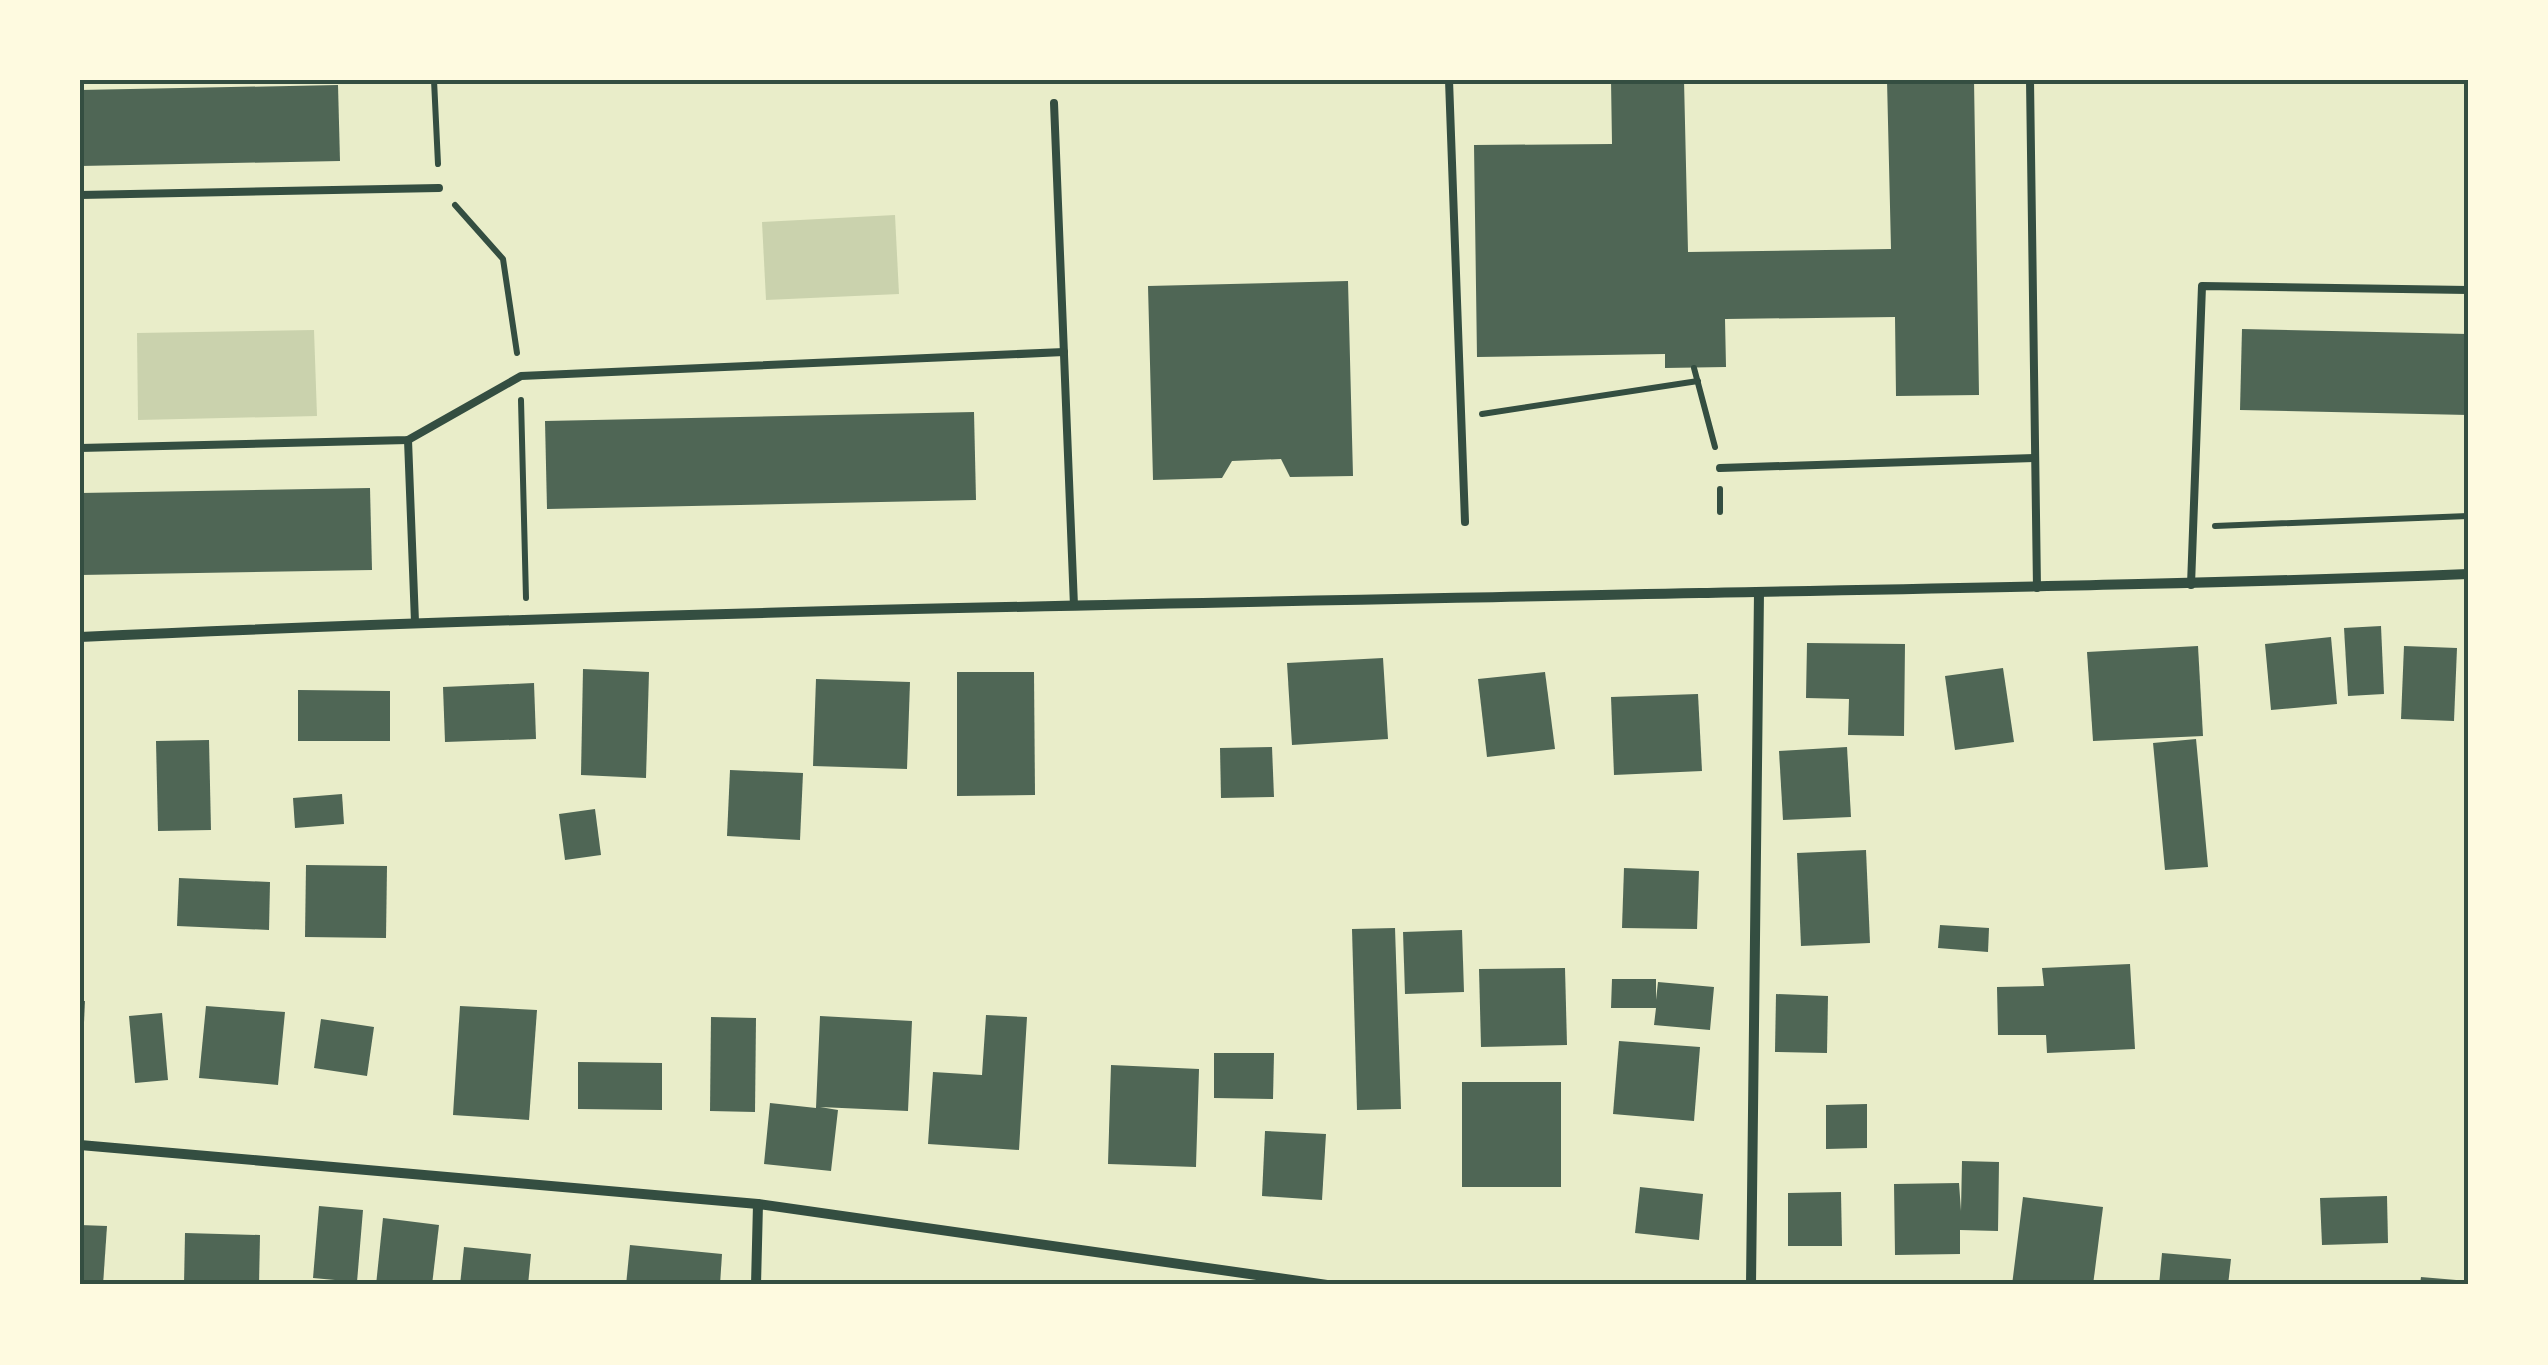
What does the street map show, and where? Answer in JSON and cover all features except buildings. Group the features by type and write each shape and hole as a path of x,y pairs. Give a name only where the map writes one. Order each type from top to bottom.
{"street":[{"path":"80,637 527,619 2191,585 2468,574"},
{"path":"1751,1285 1759,592"},
{"path":"80,1144 758,1204 1327,1285"},
{"path":"756,1285 758,1204"}],"lane":[{"path":"1449,80 1465,522"},
{"path":"2030,80 2037,588"},
{"path":"1054,103 1074,606"},
{"path":"80,196 439,188"},
{"path":"2191,585 2202,286 2468,290"},
{"path":"80,448 408,440 521,376 1064,352"},
{"path":"408,440 416,622"},
{"path":"1720,468 2035,458"}],"path":[{"path":"434,80 439,188 503,259 521,376 527,619"},
{"path":"1694,368 1720,468 1720,512"},
{"path":"1461,417 1698,381"},
{"path":"2194,527 2468,516"}],"green space":[{"path":"895,215 899,294 766,300 762,222"},
{"path":"314,330 317,416 138,420 137,333"}]}
